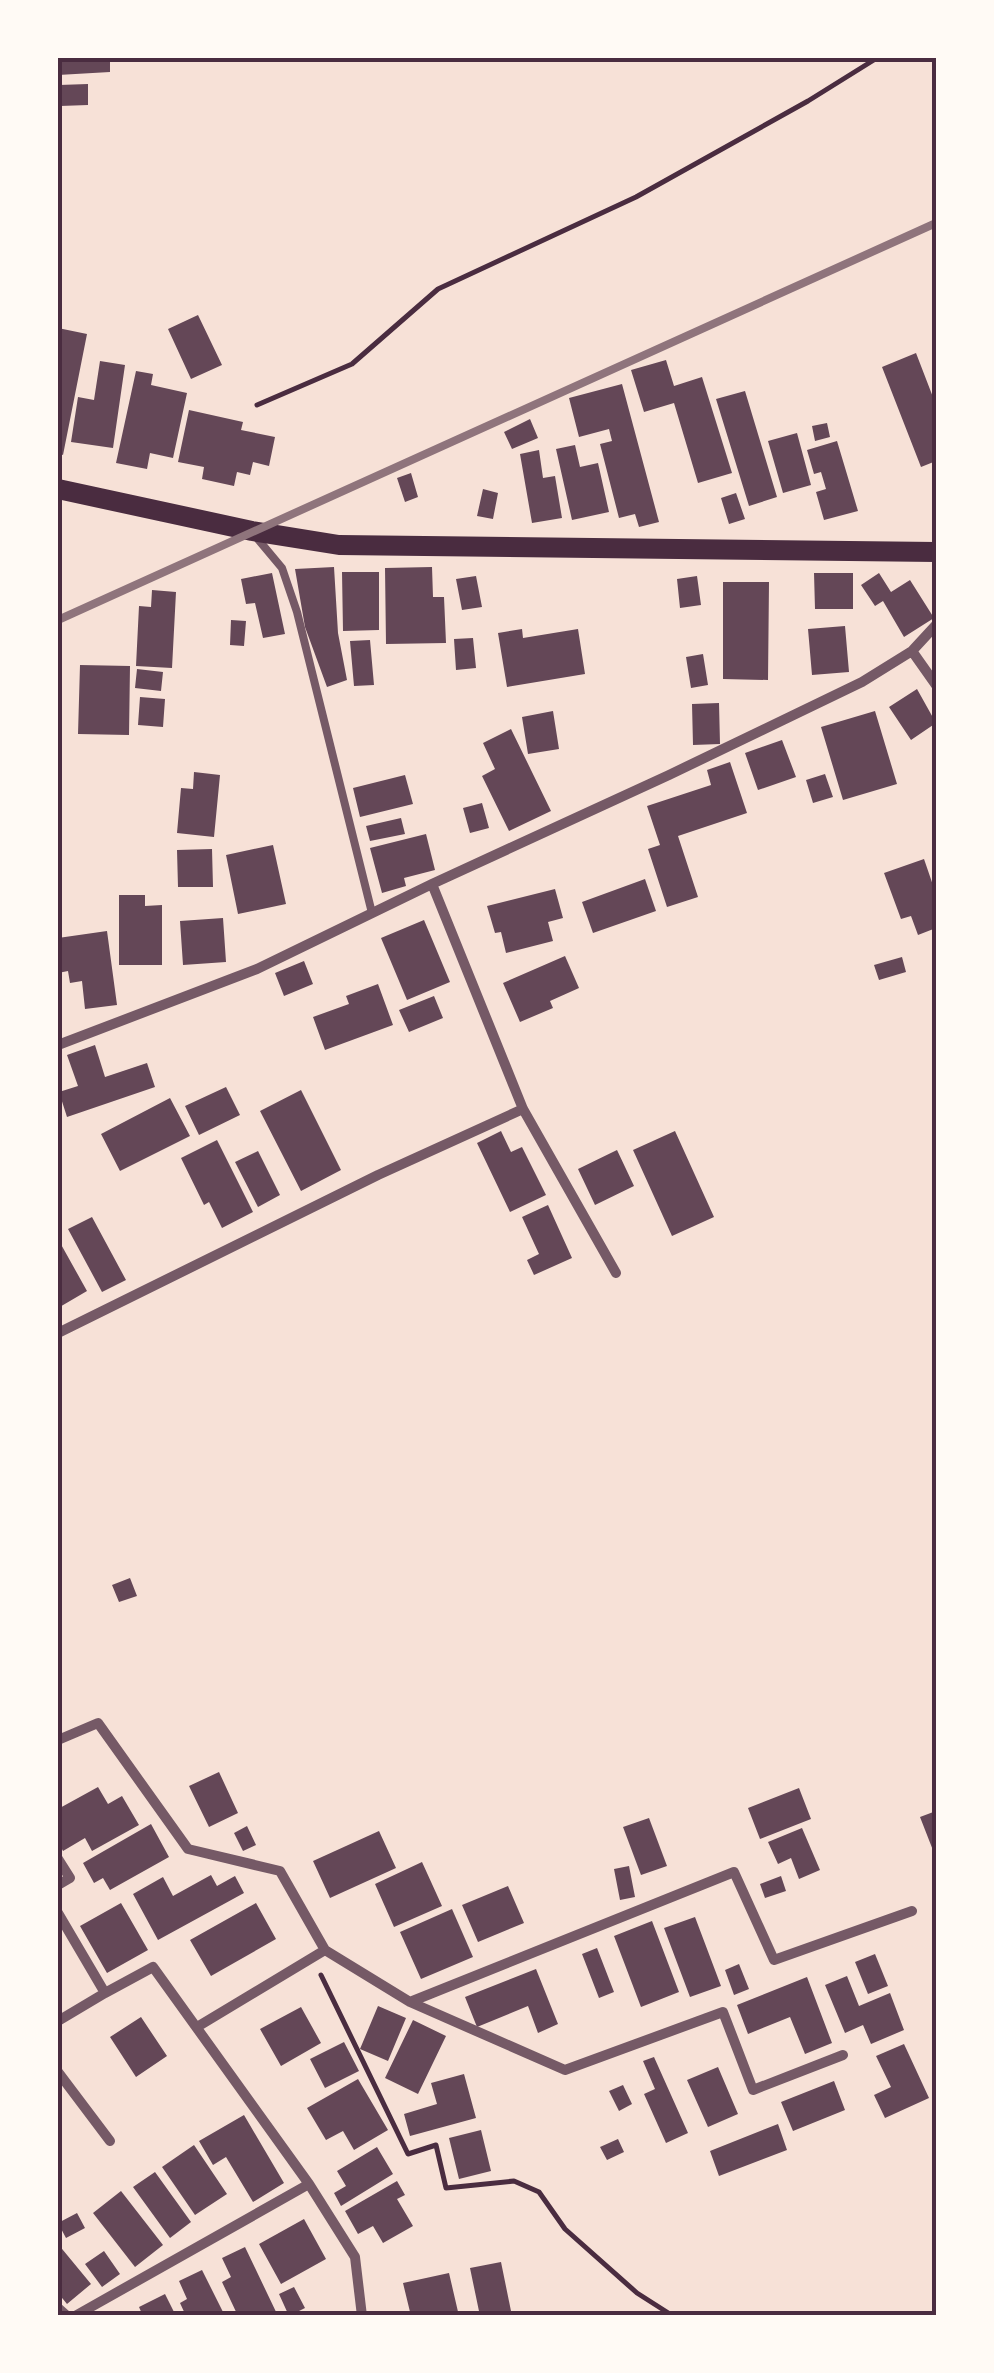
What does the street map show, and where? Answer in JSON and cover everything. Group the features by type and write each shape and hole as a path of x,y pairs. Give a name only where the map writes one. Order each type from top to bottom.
{"main road":[{"path":"58,489 339,545 936,552"}],"street":[{"path":"58,1045 258,969 862,682 912,651 936,625"},
{"path":"912,651 936,685"},
{"path":"432,884 523,1109 616,1274"},
{"path":"58,1333 378,1175 523,1109"},
{"path":"58,1740 98,1723 188,1849 280,1870 325,1950 410,2002 566,2070 723,2012 753,2090 843,2056"},
{"path":"58,1858 70,1878 58,1885"},
{"path":"410,2002 734,1872 774,1960 912,1911"},
{"path":"58,1913 105,1994"},
{"path":"198,2027 325,1950"},
{"path":"58,2021 153,1967 309,2184 355,2258 362,2316"},
{"path":"58,2072 110,2141"},
{"path":"75,2316 309,2184"},
{"path":"58,2308 67,2316"}],"lane":[{"path":"252,530 282,568 297,612 372,913"}],"path":[{"path":"257,404 352,364 438,289 636,198 877,58"},
{"path":"325,1950 321,1976 408,2154 436,2145 446,2188 514,2181 539,2192 565,2229 637,2293 672,2316"}],"building":[{"path":"58,58 110,58 110,72 58,75"},
{"path":"88,84 88,105 60,106 59,85"},
{"path":"198,315 222,365 191,379 168,329"},
{"path":"58,328 87,334 63,455 58,453"},
{"path":"916,353 936,405 936,461 921,467 882,367"},
{"path":"666,360 674,386 702,377 732,473 698,483 674,403 644,412 631,370"},
{"path":"100,361 125,365 113,448 71,442 78,397 94,400"},
{"path":"136,371 153,374 151,385 187,393 173,458 150,453 147,469 116,463"},
{"path":"622,384 659,522 639,527 635,514 619,518 600,444 612,441 609,429 579,437 569,398"},
{"path":"745,391 777,497 749,506 716,399"},
{"path":"189,410 243,422 241,430 275,437 269,466 253,462 250,475 237,472 234,486 202,479 204,467 178,462"},
{"path":"530,419 538,438 512,449 504,432"},
{"path":"827,423 830,437 815,441 812,426"},
{"path":"797,433 811,485 783,493 768,441"},
{"path":"837,441 858,511 824,520 816,492 826,489 821,472 814,474 807,450"},
{"path":"575,445 580,467 598,463 609,512 572,520 556,449"},
{"path":"539,450 543,478 555,476 562,518 532,523 520,454"},
{"path":"411,473 418,497 405,502 397,478"},
{"path":"483,489 498,493 493,519 477,516"},
{"path":"736,493 745,519 729,524 721,498"},
{"path":"334,567 338,633 347,680 327,687 305,627 295,569"},
{"path":"432,567 433,597 444,597 446,643 386,644 385,568"},
{"path":"342,572 379,572 379,630 343,631"},
{"path":"272,573 285,634 263,638 255,603 246,604 241,579"},
{"path":"814,573 853,573 853,609 815,609"},
{"path":"879,573 891,592 910,580 934,618 904,637 883,601 875,606 861,585"},
{"path":"476,576 482,607 462,610 456,579"},
{"path":"697,576 701,605 680,608 677,579"},
{"path":"723,582 769,582 768,680 723,679"},
{"path":"152,590 176,592 172,668 136,666 139,606 151,607"},
{"path":"231,620 246,621 244,646 230,645"},
{"path":"845,626 849,672 812,675 808,629"},
{"path":"522,629 523,638 578,629 585,674 507,687 498,633"},
{"path":"473,638 476,668 456,670 454,639"},
{"path":"370,640 374,685 354,686 350,641"},
{"path":"703,654 708,685 691,688 686,657"},
{"path":"80,665 130,666 129,735 78,734"},
{"path":"137,669 163,672 161,691 135,688"},
{"path":"917,689 936,723 911,740 889,707"},
{"path":"140,697 165,699 163,727 138,725"},
{"path":"719,703 720,744 693,745 692,704"},
{"path":"553,711 559,749 528,754 522,717"},
{"path":"875,711 897,784 843,800 821,727"},
{"path":"511,729 551,811 509,831 482,776 495,769 483,743"},
{"path":"782,740 796,777 758,790 745,753"},
{"path":"730,762 747,813 678,836 698,897 667,907 648,849 660,845 647,806 711,785 707,770"},
{"path":"194,772 220,775 214,837 177,833 181,788 193,789"},
{"path":"825,774 833,797 813,803 806,780"},
{"path":"405,775 413,804 360,817 353,788"},
{"path":"482,803 489,828 470,833 463,808"},
{"path":"401,818 405,834 370,841 366,826"},
{"path":"426,834 435,870 404,878 406,886 382,893 370,848"},
{"path":"273,845 286,904 238,914 226,855"},
{"path":"212,849 213,887 178,887 177,850"},
{"path":"924,859 936,894 936,928 918,935 911,916 901,919 884,873"},
{"path":"645,879 656,911 593,933 582,902"},
{"path":"555,889 563,918 548,922 553,941 506,953 501,932 495,933 487,906"},
{"path":"119,895 145,895 145,906 162,905 162,965 119,965"},
{"path":"223,918 226,962 183,965 180,921"},
{"path":"424,920 450,982 407,1000 381,938"},
{"path":"107,931 117,1005 85,1009 82,981 70,983 68,971 58,973 58,938"},
{"path":"565,956 579,988 550,1001 553,1008 520,1022 503,983"},
{"path":"902,957 906,972 879,980 874,965"},
{"path":"304,961 313,984 284,996 275,973"},
{"path":"378,984 393,1025 325,1050 313,1017 349,1004 346,996"},
{"path":"434,996 443,1018 409,1032 399,1010"},
{"path":"95,1045 105,1077 147,1063 155,1087 67,1117 59,1092 78,1086 67,1055"},
{"path":"226,1087 240,1115 199,1135 185,1106"},
{"path":"301,1090 341,1170 301,1191 260,1111"},
{"path":"170,1098 190,1136 120,1171 101,1134"},
{"path":"501,1131 511,1152 522,1147 546,1195 510,1212 477,1143"},
{"path":"675,1131 714,1217 672,1236 633,1150"},
{"path":"217,1140 253,1212 222,1228 209,1202 204,1205 181,1158"},
{"path":"617,1150 634,1186 595,1205 578,1169"},
{"path":"258,1151 280,1195 258,1207 235,1162"},
{"path":"548,1205 572,1258 534,1275 527,1260 539,1254 522,1217"},
{"path":"92,1217 126,1280 102,1292 68,1229"},
{"path":"58,1239 87,1291 58,1308"},
{"path":"130,1578 137,1596 119,1602 112,1585"},
{"path":"219,1772 238,1813 209,1827 189,1786"},
{"path":"98,1787 108,1804 122,1796 139,1825 92,1851 85,1838 63,1851 58,1842 58,1809"},
{"path":"799,1788 811,1819 760,1839 748,1808"},
{"path":"936,1811 936,1858 920,1817"},
{"path":"649,1818 667,1866 641,1875 623,1827"},
{"path":"151,1824 169,1857 110,1890 103,1878 94,1883 83,1863"},
{"path":"247,1826 256,1845 243,1851 234,1833"},
{"path":"802,1828 820,1870 799,1879 791,1858 778,1864 768,1842"},
{"path":"379,1831 396,1868 330,1898 313,1861"},
{"path":"422,1862 442,1906 394,1927 375,1884"},
{"path":"629,1866 635,1897 620,1900 614,1869"},
{"path":"211,1875 217,1886 235,1876 244,1893 158,1940 133,1894 163,1877 173,1896"},
{"path":"781,1876 786,1891 765,1898 760,1884"},
{"path":"508,1886 524,1923 478,1942 462,1905"},
{"path":"121,1903 148,1950 107,1973 80,1926"},
{"path":"256,1903 276,1939 211,1976 190,1940"},
{"path":"452,1909 473,1957 421,1979 400,1932"},
{"path":"695,1917 721,1986 690,1997 664,1928"},
{"path":"652,1921 679,1992 641,2007 614,1936"},
{"path":"597,1948 614,1992 599,1998 582,1954"},
{"path":"875,1954 888,1986 868,1994 855,1962"},
{"path":"739,1964 749,1989 734,1995 725,1970"},
{"path":"536,1969 558,2024 538,2033 528,2006 477,2027 465,1997"},
{"path":"847,1976 859,2006 890,1993 904,2030 871,2044 863,2025 845,2033 825,1985"},
{"path":"807,1977 832,2043 805,2054 790,2017 748,2034 737,2005"},
{"path":"378,2006 406,2018 388,2061 360,2049"},
{"path":"301,2007 321,2043 281,2066 260,2029"},
{"path":"141,2017 167,2056 136,2077 110,2037"},
{"path":"413,2020 446,2036 418,2094 385,2078"},
{"path":"344,2042 359,2071 325,2088 310,2059"},
{"path":"904,2044 929,2098 885,2118 874,2095 891,2087 876,2056"},
{"path":"654,2057 688,2133 666,2143 644,2094 655,2089 643,2061"},
{"path":"718,2067 738,2114 708,2127 687,2080"},
{"path":"464,2074 476,2118 410,2136 404,2114 437,2104 431,2083"},
{"path":"358,2079 388,2130 354,2150 343,2131 326,2140 307,2108"},
{"path":"834,2081 845,2110 793,2131 781,2102"},
{"path":"623,2085 632,2104 619,2111 609,2091"},
{"path":"244,2115 284,2183 253,2202 226,2157 213,2165 199,2141"},
{"path":"778,2124 787,2150 719,2176 710,2151"},
{"path":"481,2130 491,2171 459,2179 449,2138"},
{"path":"618,2139 624,2152 607,2160 600,2147"},
{"path":"194,2145 227,2194 195,2215 162,2167"},
{"path":"377,2147 393,2174 341,2206 334,2193 346,2186 337,2171"},
{"path":"155,2172 191,2222 170,2238 133,2187"},
{"path":"397,2181 405,2195 397,2199 413,2226 383,2243 373,2226 358,2234 345,2211"},
{"path":"121,2191 163,2245 135,2267 93,2213"},
{"path":"77,2213 85,2228 66,2238 58,2223"},
{"path":"304,2219 326,2259 281,2284 259,2244"},
{"path":"58,2244 91,2284 67,2304 58,2293"},
{"path":"245,2247 278,2316 238,2316 222,2282 231,2277 222,2258"},
{"path":"104,2251 120,2274 102,2287 85,2264"},
{"path":"501,2262 512,2316 480,2316 470,2268"},
{"path":"202,2270 225,2316 186,2316 180,2303 187,2299 179,2281"},
{"path":"449,2273 459,2316 411,2316 403,2283"},
{"path":"294,2287 305,2308 289,2316 279,2294"},
{"path":"165,2294 176,2316 143,2316 139,2307"}],"railway":[{"path":"58,620 936,223"}]}
